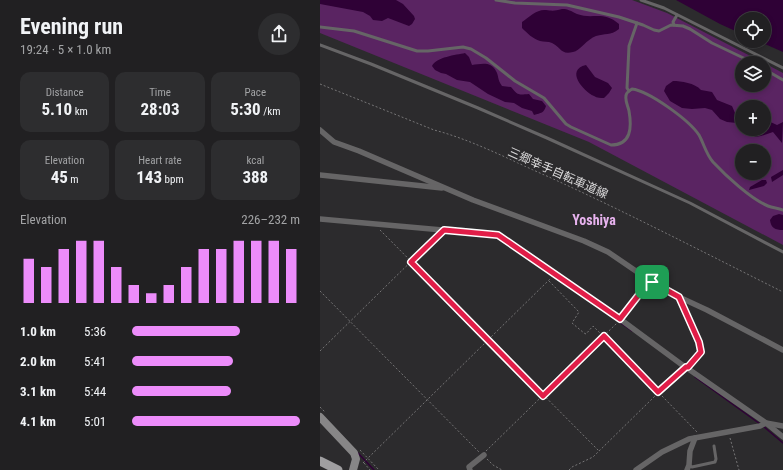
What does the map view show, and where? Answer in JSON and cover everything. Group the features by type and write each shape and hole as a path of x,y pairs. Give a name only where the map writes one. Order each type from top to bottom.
{"main road":[{"path":"320,461 338,470"}],"street":[{"path":"320,130 334,142 506,212 584,241 608,252 652,282 783,350"},
{"path":"320,175 432,188 447,188"},
{"path":"321,220 498,235 620,319 766,423 783,437"},
{"path":"658,392 687,367 701,352 679,297"},
{"path":"320,417 354,453 356,459 353,470"},
{"path":"636,470 662,452 681,442 760,426 766,423 783,426"},
{"path":"688,468 690,451 695,438"},
{"path":"470,470 469,467 484,455"}],"lane":[{"path":"496,0 515,3 567,5 601,12 659,31 674,25 683,26 690,28 712,43 739,56"},
{"path":"641,0 664,8 783,68"},
{"path":"674,25 673,22 677,15"},
{"path":"629,91 627,88 630,46 637,23"},
{"path":"320,27 354,31 417,51 463,47 471,50 486,58 515,81 544,98 566,124 611,145 618,145 623,142 630,133 630,114 626,96 629,91 632,89 646,93 684,119 700,136 709,157 721,170 756,200 768,206 783,210"},
{"path":"320,45 379,67 547,138 690,203 783,252"},
{"path":"771,73 783,80"},
{"path":"620,319 641,292 652,282"},
{"path":"688,468 715,462 716,458 714,446"}],"path":[{"name":"三郷幸手自転車道線","path":"320,84 434,130 451,135 531,169 645,222 783,292"},
{"path":"374,224 599,451"},
{"path":"320,351 444,230"},
{"path":"370,470 363,462 555,274"},
{"path":"548,281 579,312 572,323 586,334 593,326 701,437"},
{"path":"320,291 493,465 502,470"},
{"path":"484,455 620,319"},
{"path":"568,470 593,457 658,392"},
{"path":"728,432 739,470"}],"shaded area":[{"path":"320,0 632,0 667,13 750,56 735,56 735,92 771,92 771,67 783,73 783,245 589,142 320,33"},
{"path":"320,0 396,0 403,4 415,19 409,26 388,18 382,21 373,20 370,16 363,12 320,4"},
{"path":"676,0 783,0 783,52 771,47 771,12 735,12 735,31"},
{"path":"562,9 583,16 608,17 619,24 619,29 613,33 599,35 578,50 569,53 563,52 550,42 535,39 522,28 522,22 536,12"},
{"path":"465,53 469,57 472,65 489,64 494,68 502,86 511,87 518,94 529,94 533,99 542,101 546,106 544,110 534,115 532,111 522,108 514,103 505,102 488,94 470,82 457,80 435,70 432,66 442,58"},
{"path":"586,65 595,77 608,83 612,88 604,98 596,97 585,90 578,80 576,76 577,71"},
{"path":"673,81 680,81 695,86 701,90 712,92 717,100 732,106 735,113 735,123 720,119 712,110 705,108 682,108 670,101 664,91 666,86"},
{"path":"771,122 777,125 783,122 782,143 773,132 771,133"},
{"path":"783,170 783,175 772,182 771,177"},
{"path":"762,180 766,180 767,183 764,186 749,190 750,187"},
{"path":"779,214 783,215 783,230 778,230 771,225 770,220 773,216"}],"waterway":[{"path":"465,235 497,238 524,256"},
{"path":"585,298 632,331"},
{"path":"695,377 760,424"},
{"path":"763,426 783,443"},
{"path":"358,453 374,470"}],"district":[{"name":"Yoshiya","path":"594,220"}],"route":[{"path":"444,230 498,235 620,319 641,292 652,282 679,297 699,342 701,352 688,367 686,367 658,392 604,336 543,396 411,262 444,230"}]}
